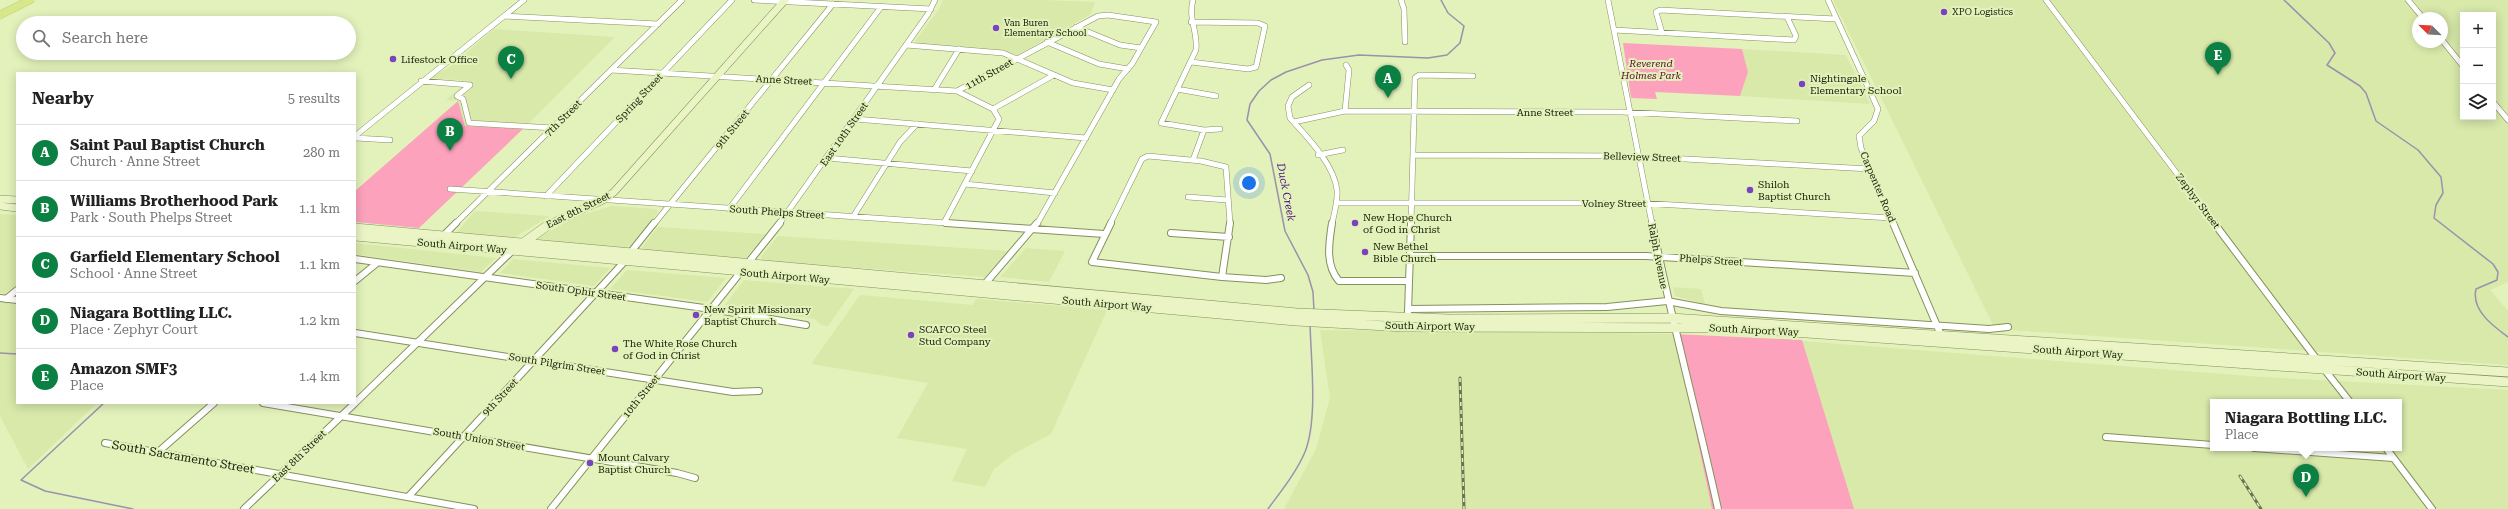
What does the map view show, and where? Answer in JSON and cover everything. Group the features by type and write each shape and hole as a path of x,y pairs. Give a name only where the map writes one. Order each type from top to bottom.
{"main road":[{"path":"0,10 20,0"},
{"path":"0,16 30,0"},
{"name":"East 8th Street","path":"513,250 554,221 603,200 618,189 784,1"},
{"path":"0,199 16,200"},
{"path":"0,206 16,208"},
{"name":"South Airport Way","path":"356,228 747,264 981,288 1323,318 1405,327 1672,322 1780,331 2508,382"},
{"name":"South Airport Way","path":"356,236 740,272 981,288"},
{"name":"South Airport Way","path":"1323,318 1408,313 1672,322 1941,335 2508,372"}],"street":[{"path":"356,136 421,81 444,66 524,0"},
{"name":"7th Street","path":"443,236 682,0"},
{"name":"Spring Street","path":"546,196 732,0"},
{"path":"754,0 931,9"},
{"name":"East 10th Street","path":"747,264 788,213 855,119 931,9 935,0"},
{"path":"1193,0 1190,13 1191,22 1198,42 1191,62 1161,123 1204,130 1220,129"},
{"path":"1401,0 1404,9 1405,42"},
{"name":"Ralph Avenue","path":"1608,0 1667,301 1699,421 1718,509"},
{"name":"Carpenter Road","path":"1828,0 1878,109 1874,121 1859,136 1861,148 1941,335"},
{"name":"Zephyr Street","path":"2046,0 2348,399"},
{"path":"2408,0 2418,12"},
{"name":"9th Street","path":"630,253 833,4"},
{"path":"728,209 881,7"},
{"path":"1662,33 1656,14 1660,10 1836,19"},
{"name":"11th Street","path":"957,92 1047,42 1076,27 1105,15 1155,21 1141,48"},
{"path":"505,16 658,24"},
{"path":"1614,30 1794,40 1796,36 1787,17"},
{"path":"1191,22 1258,23 1265,26 1256,67 1248,69 1191,62"},
{"path":"981,288 1034,229 1113,90 1141,48 1120,45 1076,27"},
{"path":"1047,42 1099,64 1128,69"},
{"path":"906,45 996,52 1017,59 1078,85 1113,90"},
{"path":"2448,47 2460,62"},
{"path":"934,90 959,49"},
{"path":"1345,111 1349,70 1346,65"},
{"name":"Anne Street","path":"611,70 957,92"},
{"path":"944,223 994,130 999,117 993,109 1054,75"},
{"path":"1473,76 1416,76 1408,313 1607,307 1667,301 1721,311 1989,329 2002,329 2008,327"},
{"path":"421,81 470,85 457,96 463,98 469,123 553,128"},
{"path":"1309,85 1296,92 1290,98 1288,111 1332,176 1337,191 1329,263 1334,278 1339,281 1409,281"},
{"path":"1177,89 1207,93 1216,96"},
{"name":"11th Street","path":"957,92 993,109"},
{"path":"2496,106 2508,120"},
{"name":"Anne Street","path":"1294,122 1345,111 1630,112 1797,121"},
{"path":"855,119 1086,138"},
{"path":"853,217 900,142 917,124"},
{"path":"1193,160 1204,130"},
{"path":"356,137 390,140"},
{"path":"1318,155 1343,150"},
{"name":"Belleview Street","path":"1414,155 1638,156 1870,169"},
{"path":"1222,277 1229,237 1225,166 1193,160 1144,157 1140,160 1092,262 1222,277 1266,280 1281,278"},
{"path":"827,158 972,171"},
{"path":"965,184 1055,193"},
{"name":"South Phelps Street","path":"450,189 1104,234"},
{"path":"1188,197 1227,200"},
{"name":"Volney Street","path":"1336,204 1412,202 1648,204 1891,218"},
{"path":"1171,233 1229,237"},
{"name":"East 8th Street","path":"356,402 513,250"},
{"name":"Phelps Street","path":"1410,256 1658,257 1915,273"},
{"name":"South Ophir Street","path":"356,260 711,309 806,325"},
{"name":"9th Street","path":"408,497 625,261"},
{"path":"356,280 377,263"},
{"name":"10th Street","path":"551,509 747,264"},
{"path":"3,298 16,291"},
{"path":"3,298 16,300"},
{"name":"South Pilgrim Street","path":"356,332 733,392 759,391"},
{"path":"157,453 213,404"},
{"name":"South Union Street","path":"269,404 591,458 695,478"},
{"name":"East 8th Street","path":"244,509 354,404"},
{"path":"2106,437 2210,445"},
{"name":"South Sacramento Street","path":"105,443 474,509"},
{"path":"2296,451 2393,458"},
{"path":"2388,451 2432,509"}],"shaded area":[{"name":"Van Buren Elementary School","path":"943,0 1041,0 1095,2 1090,15 1018,55 999,50 919,44 915,41 939,9"},
{"path":"1833,0 2508,0 2508,282 2490,290 2508,311 2508,365 1995,329"},
{"path":"494,29 615,37 523,129 465,126 458,101 446,100 467,81 430,78 451,66"},
{"name":"Nightingale Elementary School","path":"1742,49 1846,55 1870,104 1740,96 1748,72"},
{"path":"612,206 656,209 658,212 630,246 623,248 540,241 539,238 574,217"},
{"path":"475,211 550,216 513,238 456,233"},
{"path":"0,214 16,215 16,285 5,294 0,293"},
{"path":"658,227 765,234 747,257 740,259 644,250 642,247"},
{"path":"778,236 1008,251 985,277 763,261 761,257"},
{"path":"356,243 496,258 481,272 356,254"},
{"path":"1026,248 1065,251 1049,282 1000,277"},
{"path":"513,259 610,268 594,286 500,273"},
{"path":"627,270 726,278 707,302 610,289"},
{"path":"744,280 854,289 828,326 821,325 815,319 725,305"},
{"path":"1673,287 1701,289 1705,304 1675,296"},
{"path":"860,295 973,305 976,299 1107,310 1051,434 1013,454 994,469 985,487 952,481 967,449 897,438 928,383 811,364"},
{"path":"0,301 16,302 16,404 96,404 28,469 0,416"},
{"path":"1320,330 1675,334 1712,509 1284,509 1316,449 1330,398"},
{"path":"1802,341 2262,377 2508,390 2508,509 1853,509"}],"green space":[{"name":"Reverend Holmes Park","path":"1623,43 1742,49 1748,72 1740,96 1655,92 1657,99 1631,98"},
{"path":"458,101 465,126 523,129 419,228 356,222 356,190"},
{"path":"1675,334 1802,340 1854,509 1712,509"}],"waterway":[{"name":"Duck Creek","path":"1314,311 1313,292 1308,275 1285,231 1270,154 1247,120 1250,104 1259,91 1271,80 1286,72 1322,60 1359,55 1428,58 1447,55 1460,43 1464,26 1448,13 1441,0"},
{"path":"2284,0 2329,43 2335,53 2327,65 2360,86 2366,93 2376,121 2418,150 2441,177 2443,193 2436,205 2434,218 2493,264 2498,272 2497,280 2476,289 2475,297 2484,317 2508,337"},
{"name":"Duck Creek","path":"1268,509 1297,467 1305,452 1309,439 1313,407 1310,324"},
{"path":"0,353 16,354"},
{"path":"103,404 21,480 45,491 133,509"}],"railway":[{"path":"1460,378 1464,509"},
{"path":"2240,476 2261,509"}],"place":[{"name":"XPO Logistics","path":"1944,12"},
{"name":"Van Buren Elementary School","path":"996,28"},
{"name":"Lifestock Office","path":"393,59"},
{"name":"Amazon SMF3","path":"2218,75"},
{"name":"Garfield Elementary School","path":"511,79"},
{"name":"Nightingale Elementary School","path":"1802,84"},
{"name":"Saint Paul Baptist Church","path":"1388,98"},
{"name":"Williams Brotherhood Park","path":"450,151"},
{"name":"Shiloh Baptist Church","path":"1750,190"},
{"name":"New Hope Church of God in Christ","path":"1355,223"},
{"name":"New Bethel Bible Church","path":"1365,252"},
{"name":"New Spirit Missionary Baptist Church","path":"696,315"},
{"name":"SCAFCO Steel Stud Company","path":"911,335"},
{"name":"The White Rose Church of God in Christ","path":"615,349"},
{"name":"Mount Calvary Baptist Church","path":"590,463"},
{"name":"Niagara Bottling LLC.","path":"2306,497"}]}
